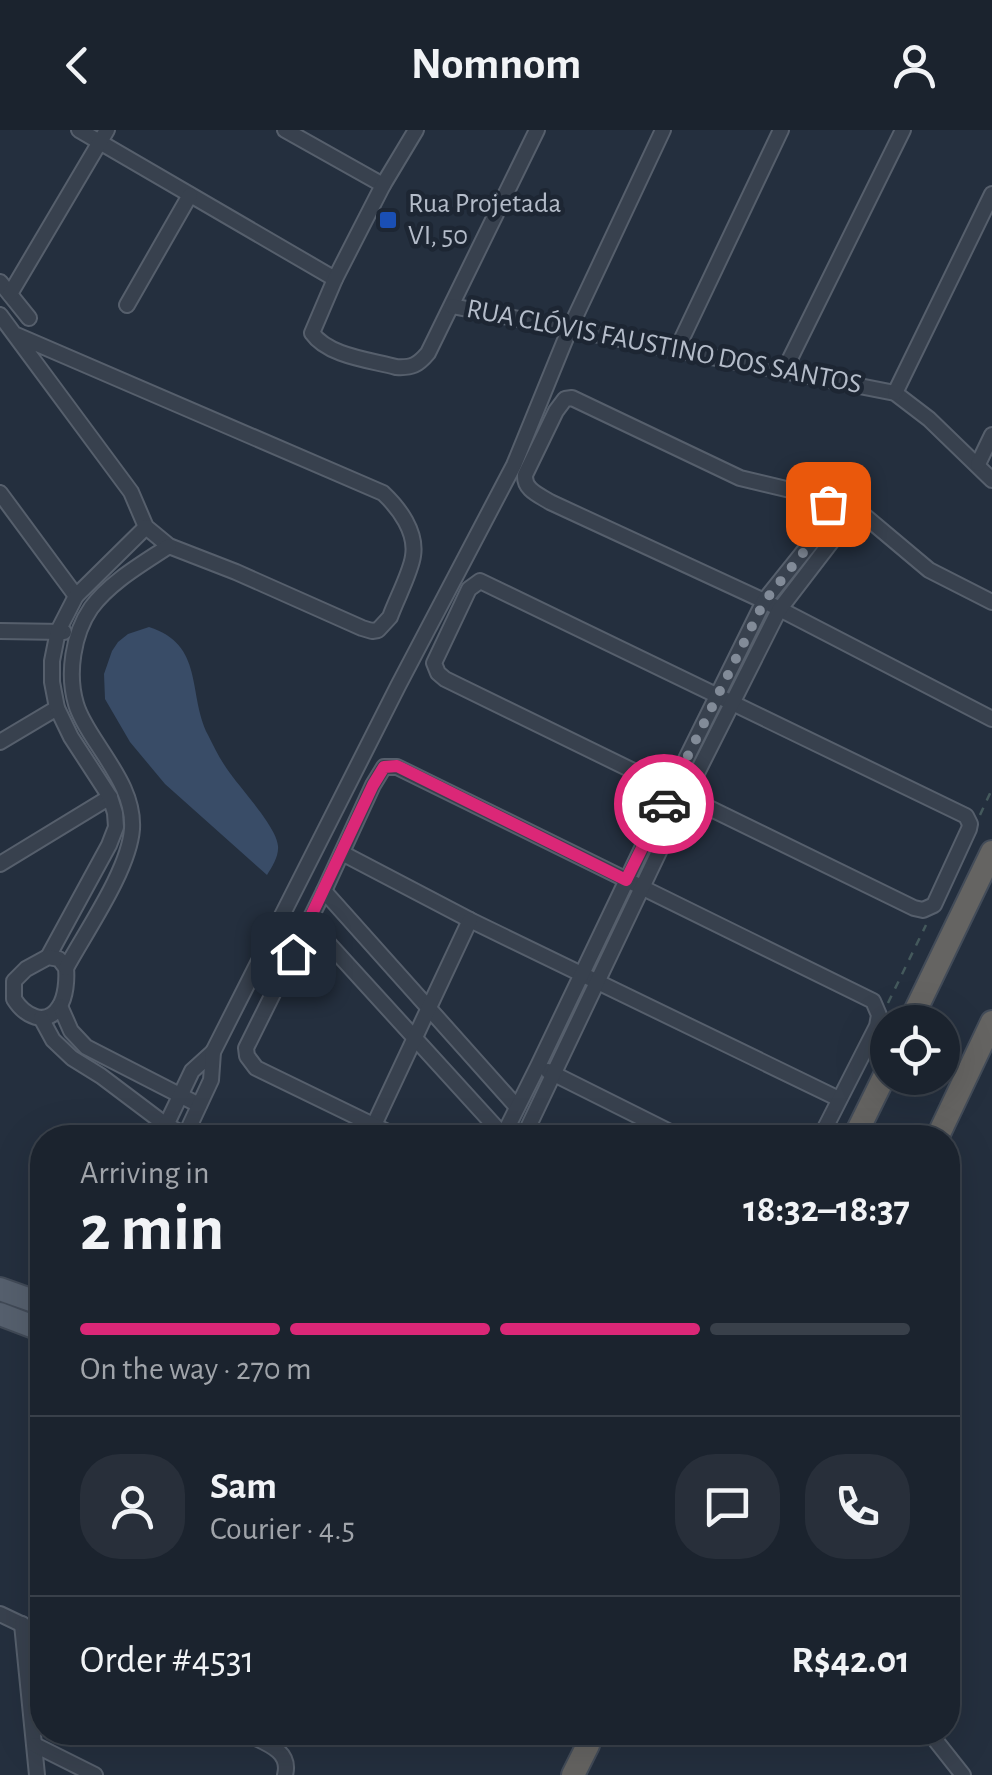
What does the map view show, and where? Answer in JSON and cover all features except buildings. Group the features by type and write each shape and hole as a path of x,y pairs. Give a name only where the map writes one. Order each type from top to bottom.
{"highway":[{"path":"918,1005 992,852"},
{"path":"943,1125 992,1022"},
{"path":"860,1125 875,1095"},
{"path":"573,1775 588,1745"}],"main road":[{"path":"0,1289 30,1300"},
{"path":"0,1314 30,1325"}],"street":[{"path":"79,130 103,136 190,195 335,280"},
{"path":"286,130 384,186"},
{"path":"416,130 335,280 312,334 327,347 396,367 415,366 428,353 537,130"},
{"path":"166,1125 192,1070 213,1052 494,504 525,440 570,328 663,130"},
{"path":"676,349 782,130"},
{"path":"784,371 903,130"},
{"path":"29,318 5,288 103,136"},
{"name":"RUA CLÓVIS FAUSTINO DOS SANTOS","path":"452,306 895,393 992,194"},
{"path":"127,305 190,195"},
{"path":"0,315 14,334 131,492 146,527 169,546 372,631 384,625 414,555 404,518 382,493 14,334"},
{"path":"895,393 912,404 992,480"},
{"path":"828,499 740,478 572,398 566,399 556,411 524,482 550,502 764,602 992,719"},
{"path":"978,464 992,435"},
{"path":"508,1125 626,880 734,703 779,610 854,516 862,496 854,488 838,486 828,499 833,515 843,520 854,516"},
{"path":"0,493 76,596"},
{"path":"529,1125 642,888 718,696 764,602 833,515"},
{"path":"854,516 930,570 992,602"},
{"path":"60,1006 48,1017 26,1014 6,987 18,974 48,957 116,827 110,797 57,708 52,661 58,631 76,596 146,527"},
{"path":"169,546 110,588 91,608 78,634 71,674 76,707 121,780 132,828 128,850 115,880 66,968 60,1006 71,1031 86,1047 199,1105"},
{"path":"476,582 486,583 734,703 966,816 970,824 934,905 928,909 914,908 445,678 434,663 469,589 476,582"},
{"path":"0,631 78,634"},
{"path":"0,742 57,708"},
{"path":"470,920 374,1125 265,1073 247,1056 246,1048 384,767 397,766 876,1005"},
{"path":"0,864 110,797"},
{"path":"342,853 470,920 839,1099"},
{"path":"324,891 517,1107"},
{"path":"309,922 492,1125"},
{"path":"48,957 59,960 66,968"},
{"path":"41,1018 54,1040 72,1058 101,1076 155,1125"},
{"path":"826,1125 870,1039"},
{"path":"190,1125 211,1080 213,1052"},
{"path":"538,1066 656,1125"},
{"path":"0,1614 30,1628"},
{"path":"22,1624 30,1698"},
{"path":"35,1745 38,1775"},
{"path":"35,1745 95,1775"},
{"path":"266,1745 282,1754 288,1765 285,1775"},
{"path":"939,1745 963,1775"}],"path":[{"path":"970,824 978,819 992,789"},
{"path":"887,1005 926,926 928,909"}],"water":[{"path":"149,627 167,635 187,658 208,735 224,765 276,838 277,854 267,875 165,784 130,742 105,699 104,674 112,651 128,634"}],"way so far":[{"path":"664,804 764,602 833,515 828,504"}],"place":[{"name":"Rua Projetada VI, 50","path":"388,220"}],"route":[{"path":"293,954 384,767 397,766 626,880 664,804"}]}
